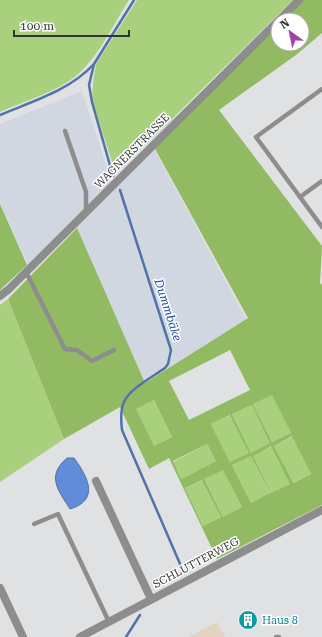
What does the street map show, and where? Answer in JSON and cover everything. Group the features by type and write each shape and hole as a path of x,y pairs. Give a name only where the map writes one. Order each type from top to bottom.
{"street":[{"name":"WAGNERSTRASSE","path":"288,12 299,0"},
{"name":"WAGNERSTRASSE","path":"0,296 270,30"},
{"path":"96,481 151,599"},
{"name":"SCHLUTTERWEG","path":"80,637 322,510"},
{"path":"0,588 23,637"}],"lane":[{"path":"322,88 256,137 322,227"},
{"path":"65,131 86,192 86,212"},
{"path":"300,197 322,181"},
{"path":"26,272 65,350 77,350 92,361 114,350"},
{"path":"34,524 58,514 109,622"}],"shaded area":[{"path":"82,91 114,190 154,149 246,319 145,383 73,220 28,264 0,203 0,124"},
{"path":"217,622 225,637 188,637"}],"green space":[{"path":"0,0 129,0 99,50 77,75 50,91 0,112"},
{"path":"137,0 293,0 281,12 270,12 270,23 116,174 92,100 96,64"},
{"path":"303,0 322,0 322,33 310,43 310,12 291,12"},
{"path":"270,33 270,52 300,52 219,110 322,246 320,283 322,285 322,505 217,559 169,458 149,469 120,407 64,439 8,299 77,228 145,383 248,318 154,147","holes":["230,350 250,390 189,420 169,381","272,395 291,433 272,442 253,404","154,400 172,437 154,446 136,409","252,405 270,443 251,453 232,414","230,415 249,453 230,462 211,424","292,436 311,474 293,483 274,446","207,444 216,461 181,479 173,461","271,446 290,484 271,493 253,456","251,456 270,493 251,503 232,465","223,470 242,507 223,517 204,479","202,480 221,517 203,526 185,488"]},
{"path":"0,204 27,265 0,290"},
{"path":"8,299 64,439 0,482 0,305"},
{"path":"272,394 291,433 272,442 253,404"},
{"path":"154,400 172,437 154,446 135,409"},
{"path":"252,405 271,443 251,453 232,414"},
{"path":"231,415 250,453 230,462 211,424"},
{"path":"293,436 311,474 292,483 274,446"},
{"path":"207,444 216,461 181,479 173,462"},
{"path":"272,446 291,484 271,493 252,455"},
{"path":"251,455 270,494 251,503 232,465"},
{"path":"223,469 242,507 223,517 204,479"},
{"path":"203,480 221,517 203,526 185,488"}],"water":[{"path":"67,458 74,458 84,473 88,487 88,494 85,500 79,505 70,509 56,483 57,471"}],"waterway":[{"name":"Dummbäke","path":"113,176 92,102 89,85 94,64 134,0"},
{"path":"0,115 38,100 62,88 94,64"},
{"name":"Dummbäke","path":"120,190 171,350 168,364 165,368 142,383 127,397 121,412 122,430 184,573"},
{"name":"Dummbäke","path":"126,637 140,615"}],"place":[{"name":"Haus 8","path":"248,620"}]}
